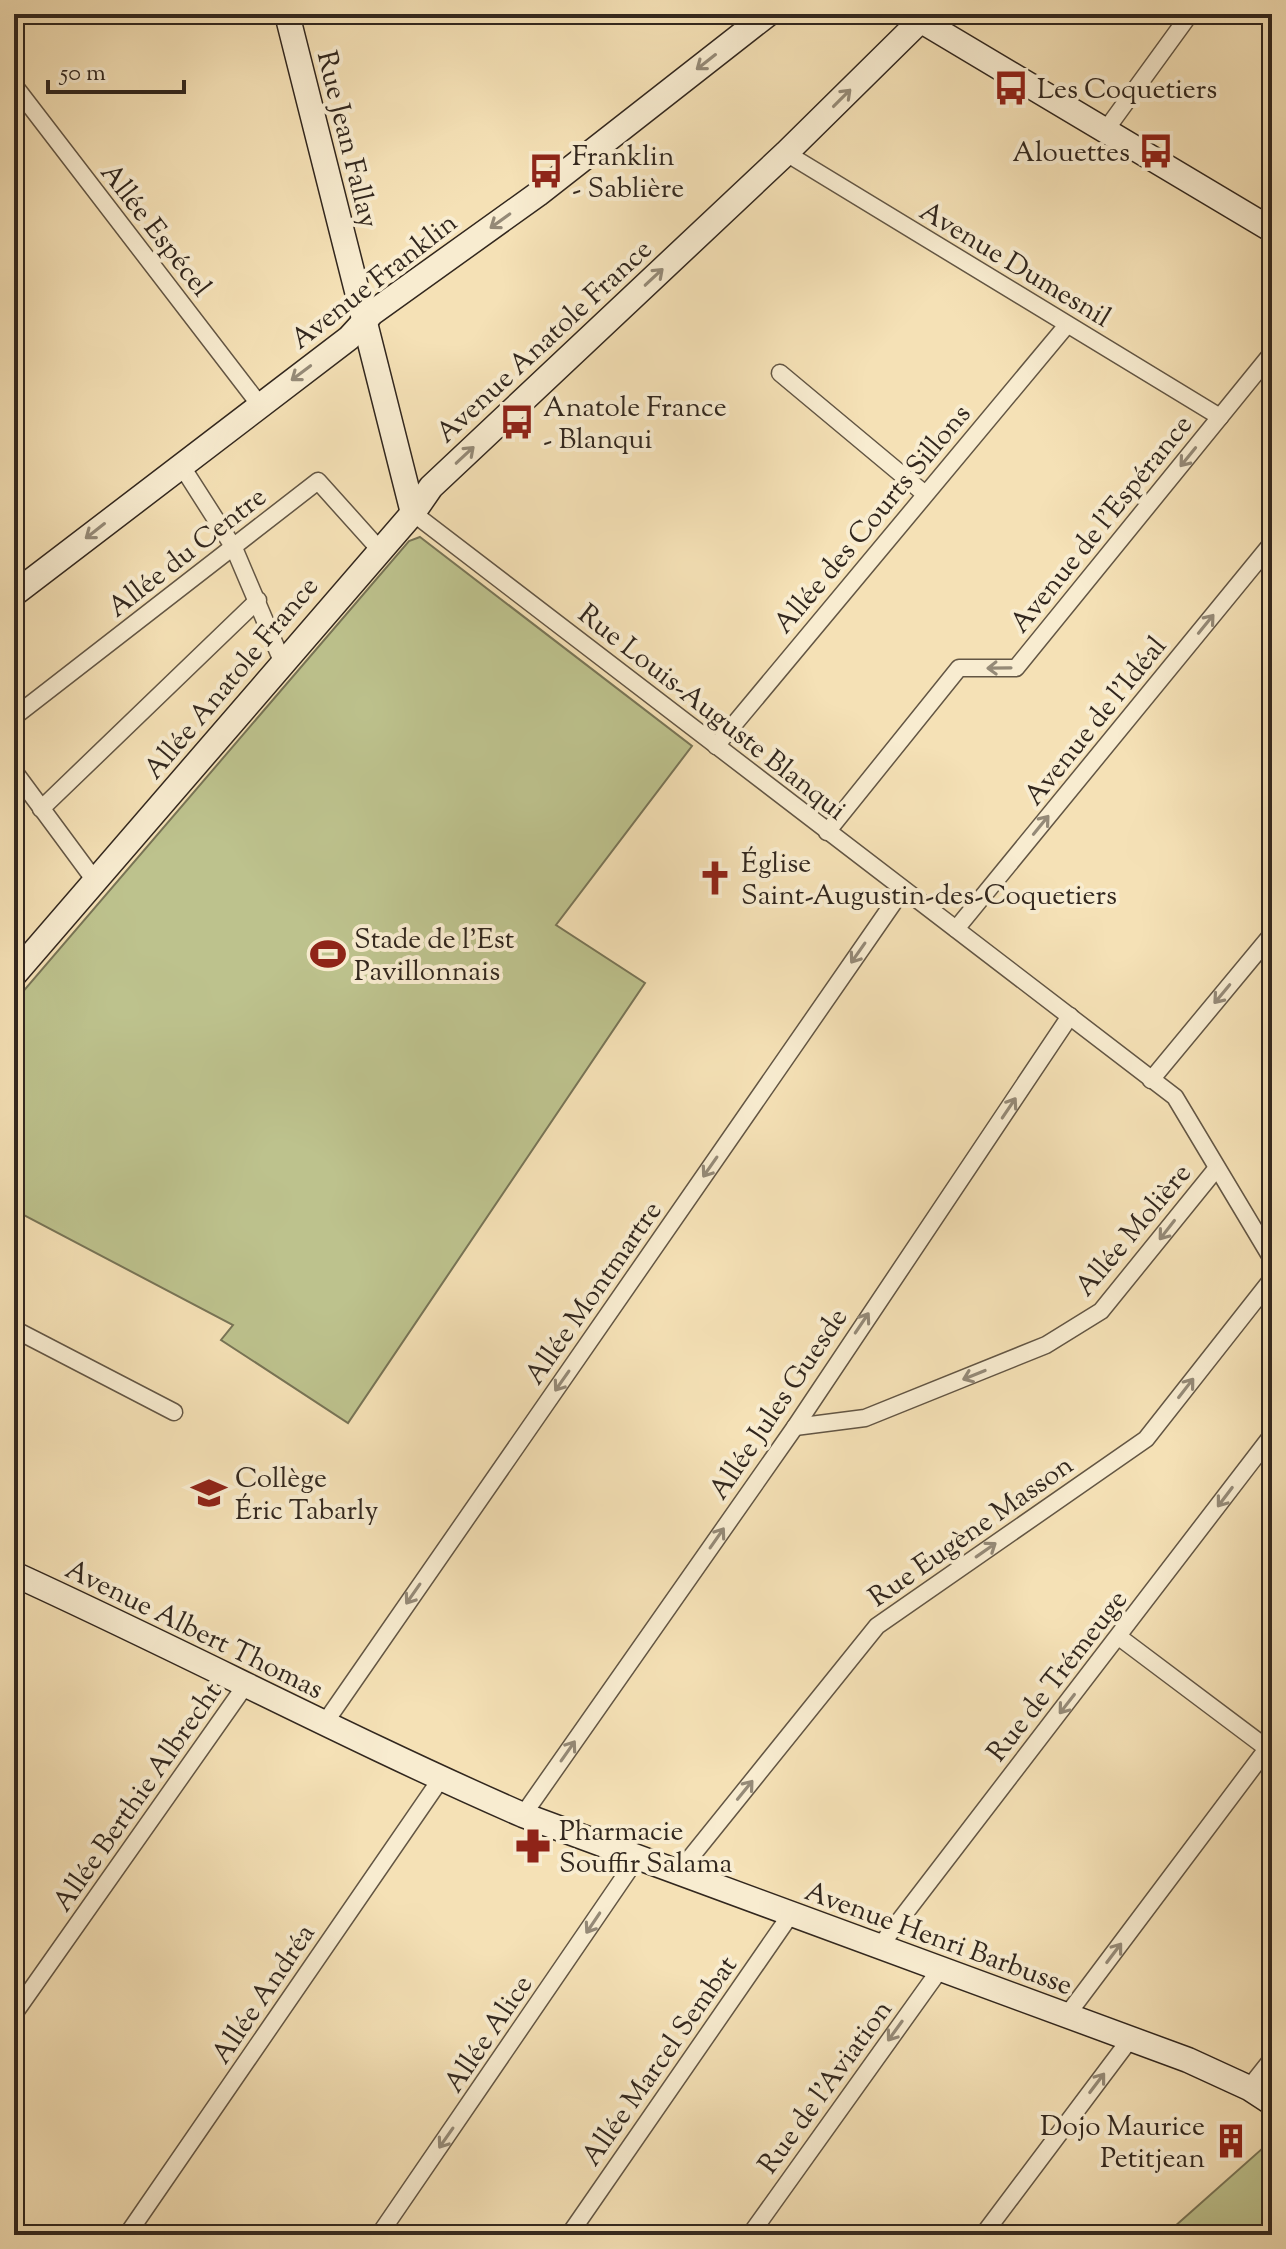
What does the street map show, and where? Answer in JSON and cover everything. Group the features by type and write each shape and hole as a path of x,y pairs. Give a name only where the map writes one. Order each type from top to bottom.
{"street":[{"name":"Rue Jean Fallay","path":"287,14 363,311 363,325 413,513"},
{"name":"Avenue Franklin","path":"14,594 363,325 372,313 538,194 768,14"},
{"path":"1105,131 1190,14"},
{"path":"923,17 1105,131 1272,230"},
{"name":"Avenue Anatole France","path":"413,513 431,487 786,153 923,17"},
{"name":"Allée Espécel","path":"14,85 259,404"},
{"name":"Avenue Dumesnil","path":"786,153 1220,417"},
{"name":"Allée des Courts Sillons","path":"716,746 1067,325"},
{"name":"Avenue de l'Espérance","path":"827,832 959,668 1016,668 1272,353"},
{"path":"780,373 925,494"},
{"path":"181,465 234,548 282,661"},
{"name":"Allée du Centre","path":"14,717 318,481 379,549"},
{"name":"Allée Anatole France","path":"14,975 282,661 413,513"},
{"name":"Rue Louis-Auguste Blanqui","path":"413,513 1175,1097 1216,1169 1270,1250"},
{"name":"Avenue de l'Idéal","path":"956,929 1272,543"},
{"path":"41,809 258,600"},
{"path":"14,771 96,882"},
{"name":"Allée Montmartre","path":"324,1724 903,889"},
{"path":"1151,1080 1272,934"},
{"name":"Allée Jules Guesde","path":"523,1815 795,1427 1070,1016"},
{"name":"Allée Molière","path":"795,1427 865,1418 1046,1345 1101,1311 1216,1169"},
{"name":"Rue Eugène Masson","path":"678,1873 877,1626 1146,1439 1272,1279"},
{"path":"14,1329 174,1412"},
{"name":"Rue de Trémeuge","path":"880,1946 1272,1435"},
{"name":"Avenue Albert Thomas","path":"14,1574 158,1639 245,1686 440,1780"},
{"path":"1067,2015 1270,1748 1119,1637"},
{"name":"Allée Berthie Albrecht","path":"14,2014 245,1686"},
{"name":"Avenue Henri Barbusse","path":"440,1780 581,1838 1131,2038 1249,2088 1272,2103"},
{"name":"Allée Andréa","path":"127,2235 440,1780"},
{"name":"Allée Alice","path":"379,2235 637,1858"},
{"name":"Allée Marcel Sembat","path":"569,2235 791,1914"},
{"name":"Rue de l'Aviation","path":"750,2235 941,1968"},
{"path":"983,2235 1131,2038"},
{"path":"1249,2088 1272,2059"}],"green space":[{"name":"Stade de l'Est Pavillonnais","path":"420,537 692,746 556,925 645,983 348,1423 221,1340 233,1325 14,1210 14,1002 409,541"},
{"path":"1272,2140 1272,2235 1165,2235"}],"place":[{"name":"Les Coquetiers","path":"1011,88"},
{"name":"Alouettes","path":"1156,151"},
{"name":"Franklin - Sablière","path":"546,171"},
{"name":"Anatole France - Blanqui","path":"517,422"},
{"name":"Église Saint-Augustin-des-Coquetiers","path":"715,878"},
{"name":"Stade de l'Est Pavillonnais","path":"328,954"},
{"name":"Collège Éric Tabarly","path":"209,1493"},
{"name":"Pharmacie Souffir Salama","path":"533,1846"},
{"name":"Dojo Maurice Petitjean","path":"1231,2141"}]}
